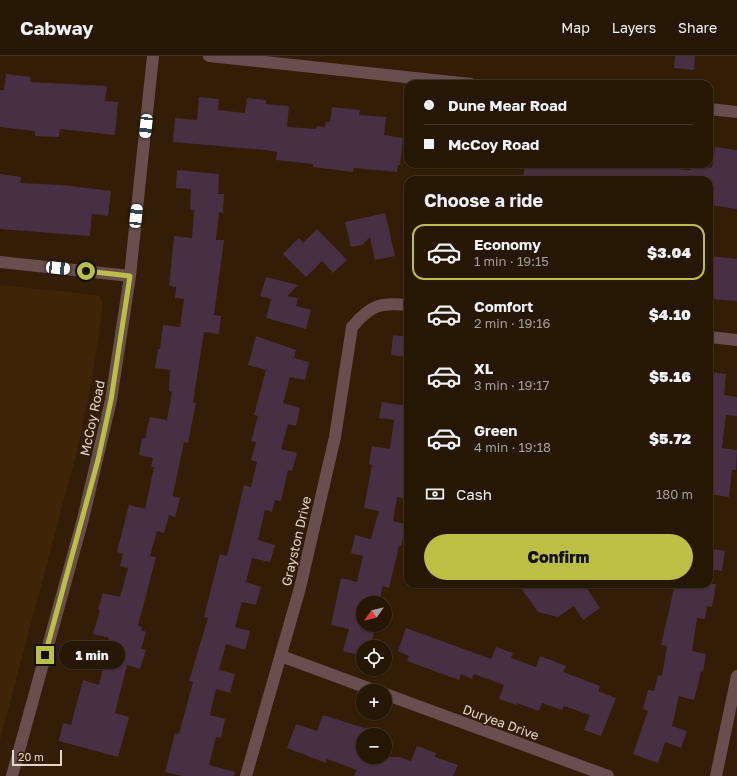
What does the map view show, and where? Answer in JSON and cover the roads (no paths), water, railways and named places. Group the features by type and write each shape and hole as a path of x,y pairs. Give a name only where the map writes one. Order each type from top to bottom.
{"street":[{"name":"McCoy Road","path":"12,776 98,460 111,400 130,276 153,56"},
{"path":"209,56 434,80"},
{"path":"713,109 737,112"},
{"path":"0,262 130,276"},
{"name":"Grayston Drive","path":"246,776 300,588 335,438 352,327 364,313 382,304 404,305"},
{"path":"713,337 737,340"},
{"path":"281,656 357,684"},
{"path":"716,776 737,676"},
{"name":"Duryea Drive","path":"392,697 608,776"}]}
